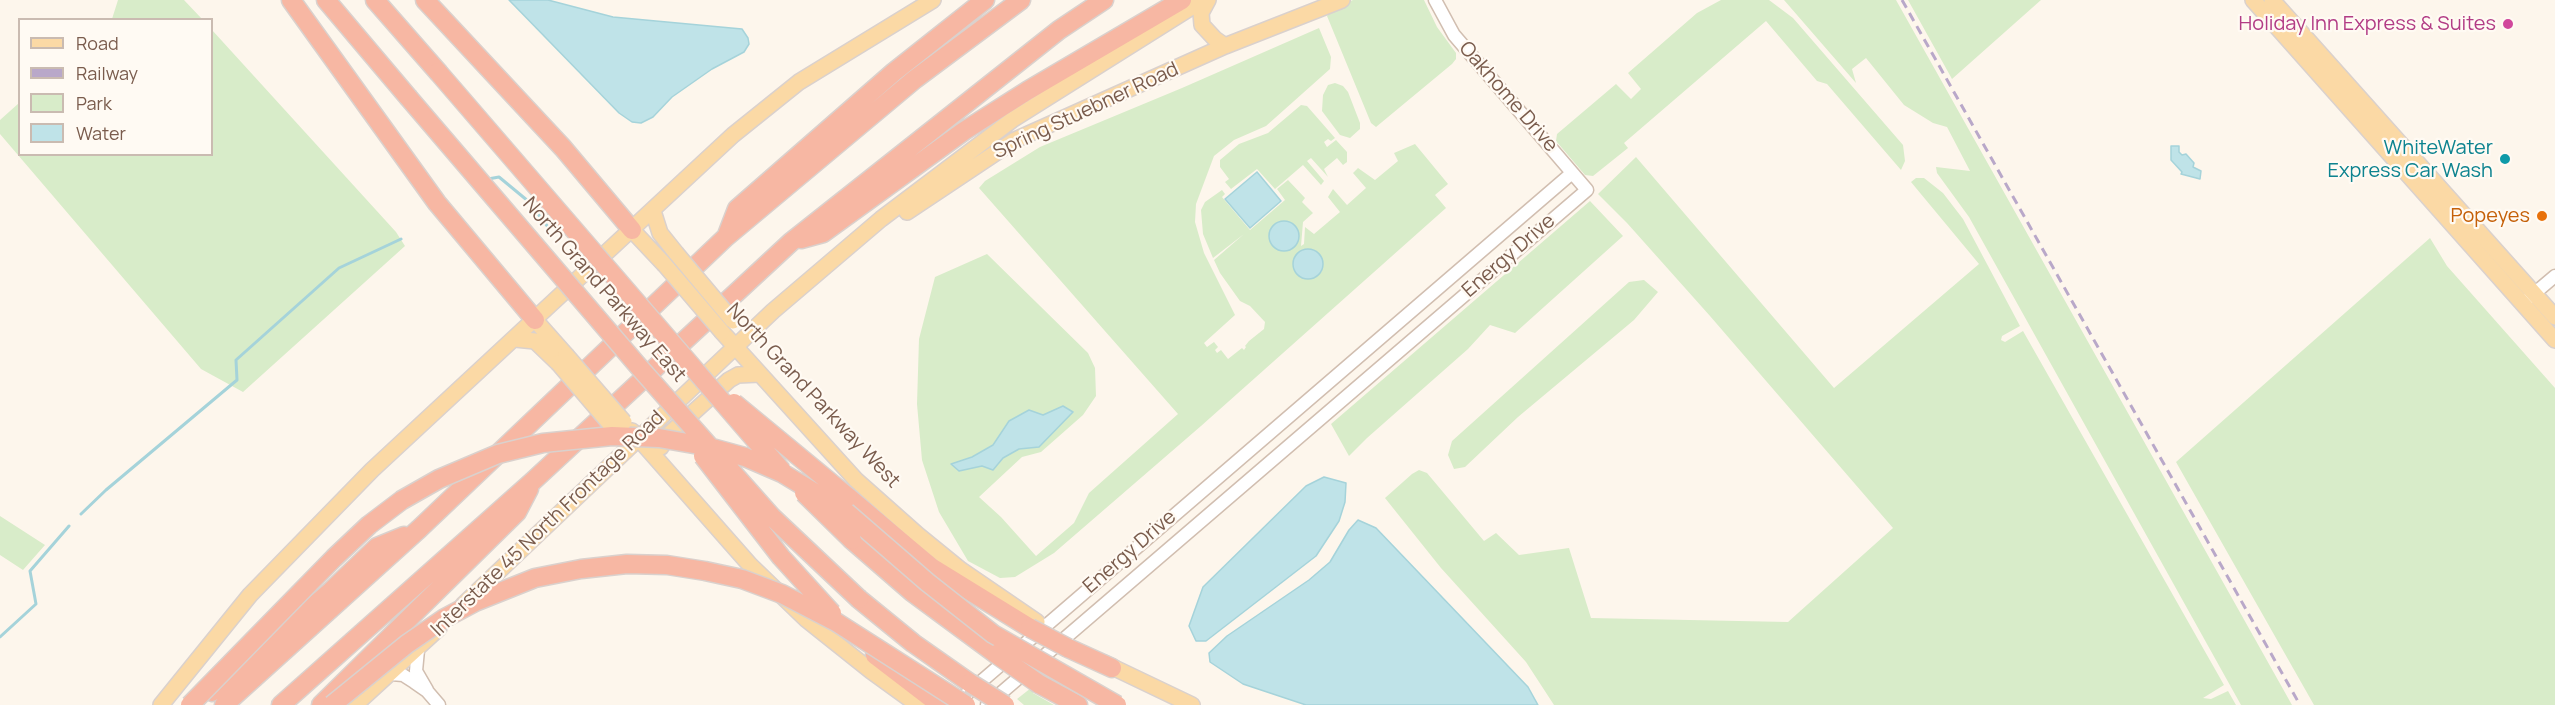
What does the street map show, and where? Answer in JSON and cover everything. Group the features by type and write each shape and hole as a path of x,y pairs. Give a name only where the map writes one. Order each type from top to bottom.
{"highway":[{"path":"291,0 437,203 536,320"},
{"name":"North Grand Parkway East","path":"326,0 639,366 772,517 859,599 913,643 1005,705"},
{"name":"North Grand Parkway East","path":"375,0 792,481 852,540 912,592 1039,684 1078,705"},
{"path":"425,0 563,148 632,230"},
{"path":"726,237 737,209 894,72 985,0"},
{"path":"224,705 419,529 726,237 915,79 1021,0"},
{"path":"281,705 533,481 791,242 1059,30 1104,0"},
{"path":"791,242 823,233 1027,90 1182,0"},
{"path":"639,366 769,543 836,618 877,656 944,705"},
{"path":"703,379 757,420 931,567 1112,668"},
{"path":"190,705 349,543 379,516 420,489 481,460 522,448 581,438 629,436 659,438 720,450 763,464 802,483 845,511 927,582 993,634 1118,705"},
{"path":"321,705 518,512 533,481"},
{"path":"197,705 331,591 377,547 419,529"},
{"path":"332,705 416,638 445,618 481,599 522,582 558,573 627,564 667,565 705,571 752,583 782,594 830,619 966,705"}],"main road":[{"path":"161,705 250,595 380,462 536,320 733,135 799,82 933,0"},
{"name":"Interstate 45 North Frontage Road","path":"355,705 418,650 616,458 757,327 881,219 1012,120 1203,0"},
{"path":"1208,0 1200,19 1205,29 1225,46"},
{"name":"Spring Stuebner Road","path":"830,262 1015,140 1225,46 1342,0"},
{"path":"2253,0 2412,167"},
{"path":"2272,0 2412,167 2528,298 2555,340"},
{"path":"653,211 670,259 733,321 757,327"},
{"name":"North Grand Parkway West","path":"632,230 670,259 722,332 856,480 918,535 1034,625"},
{"path":"2528,298 2555,317"},
{"path":"536,320 562,359 618,427 638,438 750,565 807,620 918,705"},
{"path":"515,339 535,341 562,359"},
{"path":"660,463 661,444 665,438 729,380 738,375 760,374"},
{"path":"616,458 618,427"},
{"path":"1112,668 1192,705"}],"street":[{"name":"Oakhome Drive","path":"1435,0 1454,35 1587,190"},
{"name":"Energy Drive","path":"944,705 1572,173"},
{"name":"Energy Drive","path":"987,705 1587,190"},
{"path":"2528,298 2555,276"},
{"path":"1308,399 1322,417"},
{"path":"418,650 416,671 427,691 439,705"},
{"path":"391,674 403,675 427,691"}],"green space":[{"path":"118,0 184,0 201,18 112,18"},
{"path":"1353,0 1424,0 1437,27 1456,53 1456,59 1452,64 1376,127 1371,123 1327,16 1331,9"},
{"path":"1721,0 1769,0 1793,18 1903,145 1905,161 1901,170 1827,84 1817,81 1766,21 1624,143 1628,148 1593,176 1585,175 1556,141 1557,134 1616,84 1631,99 1641,89 1628,73 1697,13"},
{"path":"1784,0 1896,0 2292,705 2241,705 1969,217 1937,173 1936,167 1970,171 1947,127 1933,123 1904,105 1866,58 1852,69 1856,83"},
{"path":"1908,0 2041,0 1952,79"},
{"path":"1319,28 1331,57 1330,69 1266,126 1234,140 1214,156 1196,204 1195,222 1204,253 1235,315 1204,343 1207,347 1214,342 1218,347 1215,350 1217,353 1221,350 1228,359 1242,348 1244,350 1249,341 1264,329 1265,322 1250,306 1240,301 1220,273 1214,260 1244,234 1213,258 1203,234 1201,210 1205,202 1222,190 1225,194 1222,197 1250,230 1285,200 1277,189 1288,180 1305,198 1302,202 1313,213 1303,222 1301,246 1304,244 1305,227 1314,234 1340,212 1328,197 1333,189 1347,205 1366,188 1353,173 1358,168 1375,180 1398,161 1394,153 1415,144 1448,184 1435,195 1446,208 1054,553 1015,577 1000,578 968,561 939,512 922,460 917,404 919,339 935,277 987,254 1088,353 1095,368 1096,396 1083,415 1041,452 1022,457 979,497 1001,517 1036,556 1074,523 1089,493 1178,414 979,188 985,181 1040,147","holes":["1288,221 1299,237 1294,246 1277,249 1269,233 1278,222","1308,249 1322,271 1315,277 1302,277 1294,266 1298,253"]},
{"path":"213,31 396,232 405,246 243,392 201,369 19,156 213,156"},
{"path":"1335,83 1343,86 1348,92 1360,123 1360,129 1350,138 1340,135 1322,111 1323,95 1328,85"},
{"path":"18,104 18,155 0,134 0,120"},
{"path":"1301,105 1307,106 1335,138 1324,142 1327,147 1336,140 1347,152 1347,162 1343,165 1337,158 1324,169 1328,177 1311,158 1307,161 1324,181 1321,185 1303,165 1275,189 1257,169 1231,189 1225,182 1229,179 1220,167 1220,160 1239,144 1268,133"},
{"path":"1636,157 1834,388 1979,264 1911,182 1916,178 1924,178 1943,193 1963,219 2020,326 2002,336 2001,340 2005,342 2023,331 2224,685 2203,698 2211,699 2228,691 2236,705 1554,705 1526,662 1441,568 1385,498 1412,474 1419,470 1427,473 1484,541 1496,533 1519,555 1569,548 1591,618 1788,622 1893,528 1710,316 1598,194"},
{"path":"1590,201 1623,236 1515,333 1490,325 1468,349 1349,456 1331,424"},
{"path":"2430,238 2447,266 2555,388 2555,705 2314,705 2176,462"},
{"path":"1644,280 1658,292 1634,320 1518,417 1465,467 1454,469 1448,455 1452,441 1629,282"},
{"path":"0,516 45,545 23,570 0,555"},
{"path":"1031,688 1035,690 1033,693 1054,705 1024,705 1017,699"}],"water":[{"path":"509,0 548,0 613,17 742,29 749,44 744,52 712,69 672,97 653,117 641,123 632,122 619,113"},
{"path":"2171,146 2179,146 2179,152 2182,155 2186,154 2194,163 2193,167 2201,171 2200,179 2181,174 2182,172 2171,160"},
{"path":"1257,172 1281,201 1250,228 1225,199"},
{"path":"1284,221 1295,225 1299,236 1295,247 1284,251 1273,247 1269,236 1273,225"},
{"path":"1308,249 1319,253 1323,264 1319,275 1308,279 1297,275 1293,264 1297,253"},
{"path":"1063,406 1073,412 1039,447 1019,449 1003,458 993,470 982,466 959,471 951,464 972,457 993,445 1009,421 1029,410 1043,415"},
{"path":"1324,477 1346,483 1345,502 1339,521 1316,556 1206,641 1196,641 1189,626 1203,587 1306,486"},
{"path":"1358,520 1376,528 1528,687 1538,705 1306,705 1243,684 1210,662 1209,653 1227,636 1309,580 1330,562 1349,530"}],"waterway":[{"path":"488,179 499,177 528,201 548,227"},
{"path":"81,514 106,490 237,380 236,360 339,268 401,239"},
{"path":"0,637 36,604 30,571 69,526"}],"railway":[{"path":"1902,0 2300,705"}],"place":[{"name":"Holiday Inn Express & Suites","path":"2508,24"},
{"name":"WhiteWater Express Car Wash","path":"2505,159"},
{"name":"Popeyes","path":"2542,216"}]}
